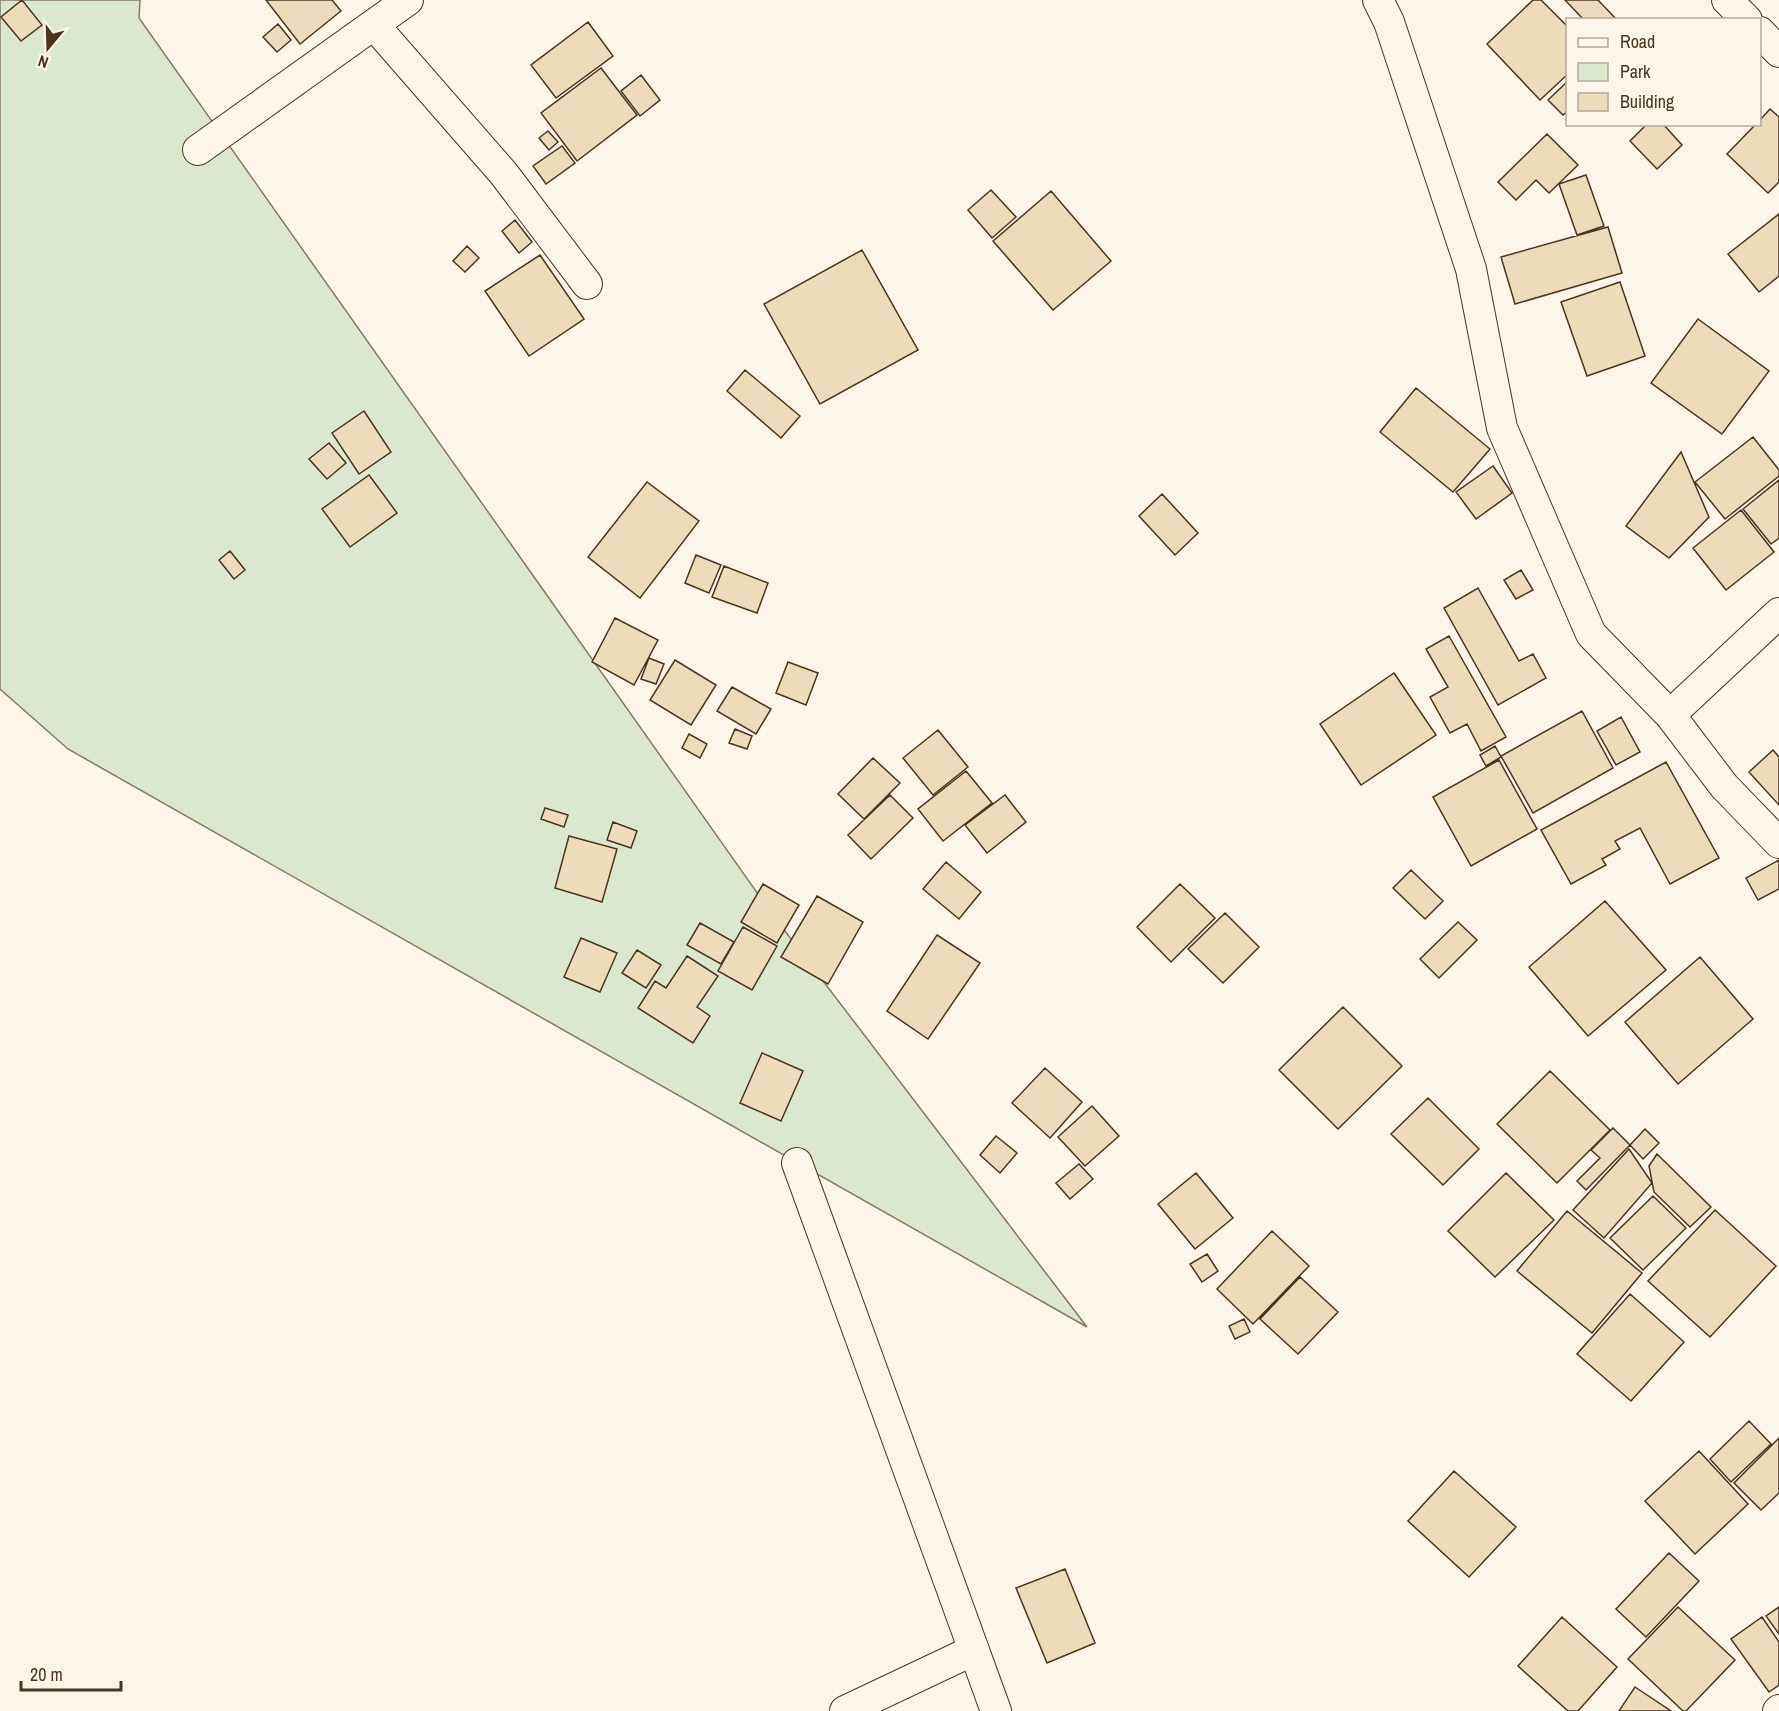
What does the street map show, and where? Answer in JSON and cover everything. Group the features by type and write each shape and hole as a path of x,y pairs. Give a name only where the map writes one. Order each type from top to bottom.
{"street":[{"path":"198,150 408,0"},
{"path":"1378,0 1389,22 1471,269 1502,428 1591,634 1670,716 1724,786 1779,843"},
{"path":"1727,0 1745,18"},
{"path":"374,25 504,174 587,284"},
{"path":"1761,33 1779,52"},
{"path":"1670,716 1779,613"},
{"path":"797,1162 996,1711"},
{"path":"845,1711 974,1650"}],"green space":[{"path":"0,0 140,0 139,18 775,918 1087,1327 68,749 0,689"}],"building":[{"path":"22,0 42,25 21,41 1,17"},
{"path":"266,0 332,0 341,11 300,44"},
{"path":"1533,0 1541,0 1566,25 1566,76 1540,100 1487,44"},
{"path":"1565,0 1598,0 1615,18 1582,18"},
{"path":"588,22 613,56 556,98 531,65"},
{"path":"278,24 291,40 277,52 263,37"},
{"path":"601,68 637,115 577,161 541,113"},
{"path":"641,75 660,100 640,116 621,91"},
{"path":"1566,83 1566,113 1563,115 1548,100"},
{"path":"1770,109 1779,117 1779,182 1768,193 1727,154 1754,126 1761,126 1761,119"},
{"path":"1645,126 1665,126 1682,145 1657,169 1630,141"},
{"path":"548,131 558,142 549,150 539,138"},
{"path":"1547,134 1578,165 1549,193 1536,180 1516,200 1498,182"},
{"path":"562,146 575,163 546,184 533,166"},
{"path":"1586,175 1604,226 1577,235 1559,184"},
{"path":"991,190 1016,217 992,238 968,210"},
{"path":"1051,191 1111,261 1053,310 993,241"},
{"path":"1779,214 1779,276 1759,292 1728,254"},
{"path":"515,220 532,242 519,253 502,231"},
{"path":"1608,227 1622,273 1515,304 1501,257"},
{"path":"467,246 479,258 465,272 453,261"},
{"path":"862,250 918,350 820,404 764,304"},
{"path":"540,255 584,319 529,356 485,291"},
{"path":"1620,282 1645,356 1587,376 1561,302"},
{"path":"1698,319 1769,371 1722,434 1651,383"},
{"path":"745,370 800,416 781,438 727,391"},
{"path":"1416,388 1490,449 1453,492 1380,432"},
{"path":"364,411 391,452 359,474 332,433"},
{"path":"1753,437 1779,470 1779,476 1725,519 1695,482"},
{"path":"329,443 346,463 327,479 309,459"},
{"path":"1681,452 1709,517 1669,558 1626,526"},
{"path":"1493,466 1512,493 1476,519 1456,492"},
{"path":"369,475 397,513 350,547 322,509"},
{"path":"1779,480 1779,538 1771,544 1743,509"},
{"path":"647,482 699,521 640,598 588,557"},
{"path":"1162,494 1198,533 1175,555 1139,516"},
{"path":"1741,510 1774,552 1726,590 1693,548"},
{"path":"230,551 245,570 234,579 219,560"},
{"path":"696,555 721,565 709,593 685,583"},
{"path":"724,566 768,583 757,613 712,597"},
{"path":"1521,570 1533,590 1516,599 1504,580"},
{"path":"1478,588 1519,661 1533,654 1546,678 1498,705 1444,608"},
{"path":"615,618 658,640 634,685 592,662"},
{"path":"1449,636 1506,737 1481,751 1467,724 1450,733 1430,697 1448,687 1426,649"},
{"path":"649,658 664,664 656,684 641,679"},
{"path":"675,660 716,685 691,725 650,700"},
{"path":"788,662 818,673 806,705 776,693"},
{"path":"1394,673 1436,735 1361,785 1320,724"},
{"path":"732,687 771,709 756,734 717,711"},
{"path":"1582,711 1613,768 1533,813 1501,756"},
{"path":"1621,717 1640,752 1616,765 1597,731"},
{"path":"735,729 752,736 747,749 729,743"},
{"path":"938,730 968,767 933,795 903,758"},
{"path":"689,734 707,744 700,758 682,748"},
{"path":"1495,746 1501,757 1486,766 1480,755"},
{"path":"1773,750 1779,757 1779,805 1749,772"},
{"path":"873,758 900,783 864,819 838,794"},
{"path":"1499,760 1537,829 1471,866 1433,797"},
{"path":"1666,762 1719,858 1670,884 1640,828 1615,841 1620,849 1602,859 1606,865 1571,884 1541,830"},
{"path":"966,771 992,803 943,841 918,809"},
{"path":"890,795 913,818 871,859 848,835"},
{"path":"1005,795 1026,822 987,853 965,825"},
{"path":"545,808 568,815 564,827 541,819"},
{"path":"613,822 637,831 631,848 607,840"},
{"path":"569,836 617,849 602,902 555,888"},
{"path":"1779,860 1779,889 1758,900 1746,878"},
{"path":"946,862 981,892 959,919 923,889"},
{"path":"1411,870 1443,901 1425,919 1393,888"},
{"path":"763,884 799,905 777,943 741,922"},
{"path":"1180,884 1215,918 1171,962 1137,927"},
{"path":"817,896 863,922 828,984 781,957"},
{"path":"1605,901 1666,970 1588,1036 1529,967"},
{"path":"1225,913 1259,947 1223,983 1188,949"},
{"path":"1458,922 1477,940 1439,978 1420,959"},
{"path":"700,923 734,942 721,964 687,945"},
{"path":"743,927 777,946 752,990 718,971"},
{"path":"937,935 980,963 928,1039 887,1011"},
{"path":"581,938 617,953 600,992 564,977"},
{"path":"637,950 661,965 646,988 622,973"},
{"path":"687,956 718,976 697,1007 710,1016 693,1043 638,1008 655,981 666,988"},
{"path":"1700,957 1753,1019 1678,1084 1625,1022"},
{"path":"1343,1007 1402,1066 1338,1129 1279,1070"},
{"path":"762,1053 803,1071 781,1121 740,1103"},
{"path":"1045,1068 1082,1102 1050,1138 1012,1103"},
{"path":"1550,1071 1610,1130 1557,1183 1497,1124"},
{"path":"1428,1098 1479,1149 1443,1185 1391,1134"},
{"path":"1092,1106 1119,1136 1085,1166 1058,1137"},
{"path":"1613,1128 1630,1145 1586,1190 1577,1181 1600,1158 1591,1150"},
{"path":"1645,1129 1659,1143 1643,1159 1630,1145"},
{"path":"996,1136 1017,1153 1000,1173 980,1155"},
{"path":"1629,1149 1652,1183 1604,1238 1573,1210"},
{"path":"1657,1154 1711,1207 1690,1227 1654,1192 1649,1166"},
{"path":"1079,1164 1093,1179 1070,1199 1056,1183"},
{"path":"1196,1173 1233,1218 1195,1249 1158,1204"},
{"path":"1506,1173 1554,1220 1495,1277 1448,1231"},
{"path":"1653,1196 1686,1228 1643,1270 1610,1238"},
{"path":"1715,1210 1776,1266 1710,1337 1648,1281"},
{"path":"1567,1211 1642,1273 1592,1333 1517,1271"},
{"path":"1272,1231 1309,1266 1253,1324 1217,1289"},
{"path":"1207,1254 1218,1271 1202,1282 1190,1264"},
{"path":"1300,1277 1338,1312 1298,1354 1260,1319"},
{"path":"1630,1294 1684,1342 1631,1401 1577,1354"},
{"path":"1244,1319 1250,1332 1235,1339 1229,1326"},
{"path":"1749,1421 1771,1444 1731,1482 1710,1459"},
{"path":"1779,1438 1779,1493 1761,1510 1734,1483"},
{"path":"1699,1451 1748,1504 1695,1554 1645,1501"},
{"path":"1454,1471 1516,1527 1469,1577 1408,1521"},
{"path":"1669,1553 1699,1581 1646,1637 1616,1609"},
{"path":"1065,1569 1095,1643 1047,1663 1016,1588"},
{"path":"1678,1607 1735,1660 1686,1711 1683,1711 1628,1659"},
{"path":"1779,1607 1779,1634 1766,1616"},
{"path":"1562,1617 1617,1667 1578,1711 1568,1711 1518,1666"},
{"path":"1762,1617 1779,1642 1779,1685 1769,1692 1731,1639"},
{"path":"1635,1687 1671,1711 1619,1711"}]}
